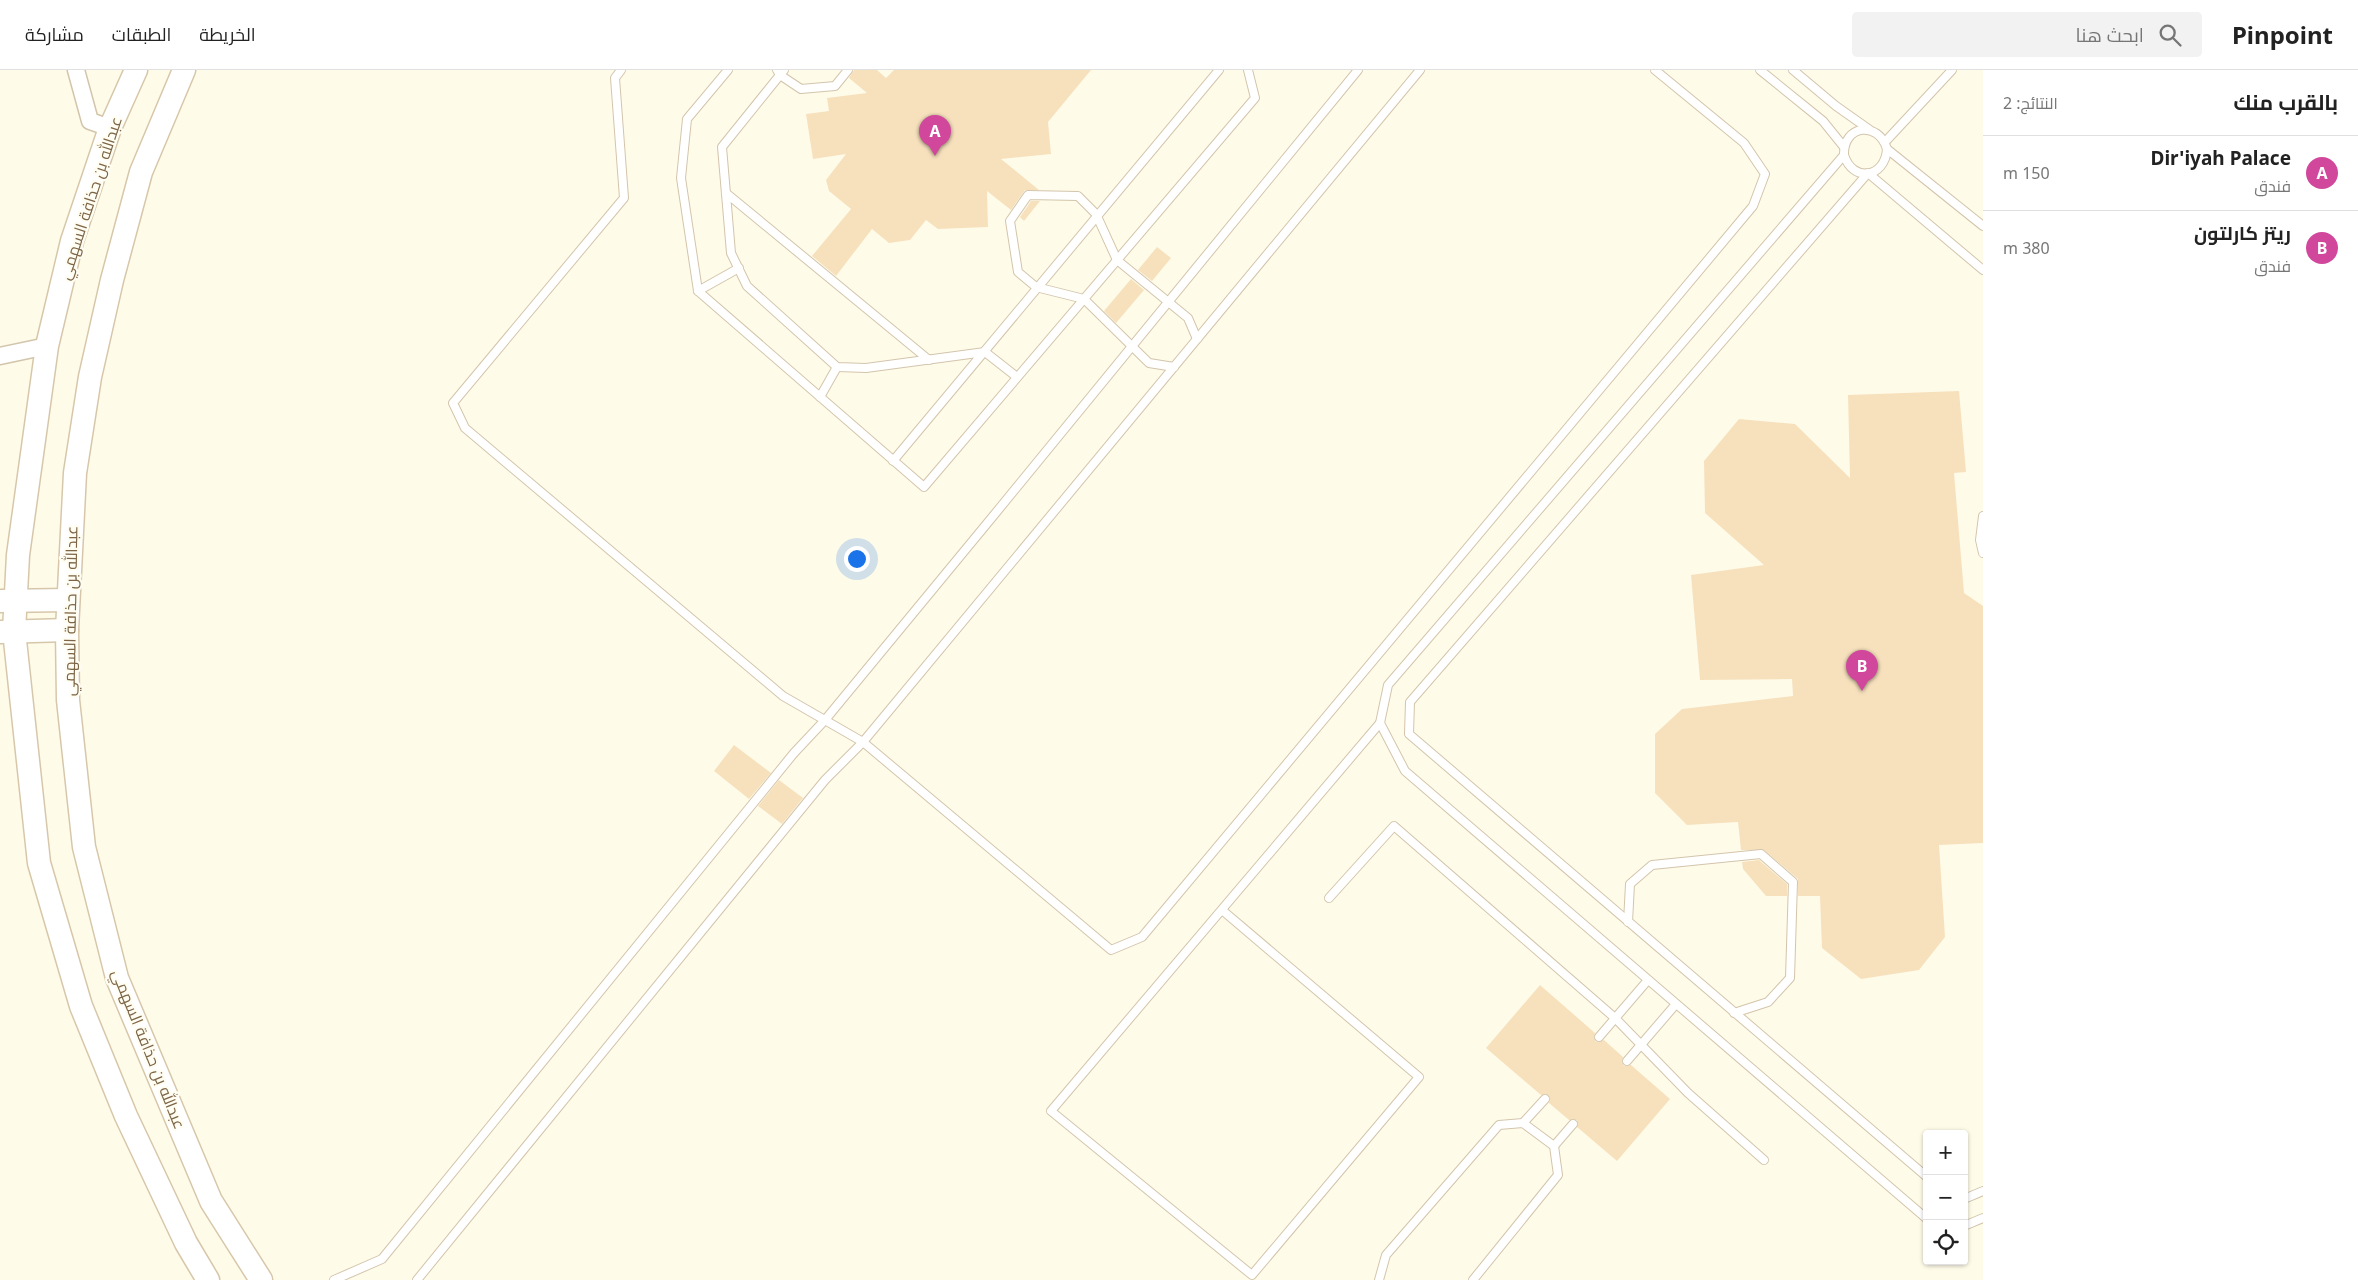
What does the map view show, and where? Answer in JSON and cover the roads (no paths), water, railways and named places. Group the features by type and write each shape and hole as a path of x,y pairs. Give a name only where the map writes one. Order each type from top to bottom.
{"street":[{"path":"76,70 90,121 110,128"},
{"name":"عبدالله بن حذافة السهمي","path":"136,70 110,128 72,242 47,346 7,600 7,631 39,863 81,1006 126,1116 186,1243 208,1280"},
{"name":"عبدالله بن حذافة السهمي","path":"184,70 141,172 112,280 93,367 76,473 68,600 68,700 84,847 118,978 211,1201 260,1280"},
{"path":"0,356 47,346"},
{"path":"7,600 68,600"},
{"path":"7,631 67,630"}],"lane":[{"path":"622,70 615,78 624,198 453,403 465,428 783,696 863,742 1111,950 1142,936 1753,206 1765,174 1744,143 1655,70"},
{"path":"728,70 687,119 682,178 698,291 924,487 1255,98 1248,70"},
{"path":"848,70 835,86 801,89 781,72 722,147 731,253 748,286 837,367 866,368 985,352 1017,377"},
{"path":"894,461 1096,214 1219,70"},
{"path":"334,1280 382,1260 794,753 825,720 1166,301 1358,70"},
{"path":"417,1280 825,780 863,742 1420,70"},
{"path":"1760,70 1823,121 1844,151 1846,163 1853,170 1868,173 1876,171 1883,164 1886,145 1952,70"},
{"path":"1793,70 1836,106 1870,130 1879,134 1886,145 1983,226"},
{"path":"1222,910 1419,1077 1252,1276 1051,1111 1380,724 1388,685 1844,151 1848,139 1855,132 1870,130"},
{"path":"1868,173 1983,270"},
{"path":"1868,173 1410,702 1409,734 1925,1175"},
{"path":"726,193 929,360"},
{"path":"1174,367 1149,363 1084,299 1036,287 1018,272 1010,221 1028,195 1078,196 1096,214 1116,260 1188,318 1197,339"},
{"path":"698,291 739,268"},
{"path":"820,397 837,367"},
{"path":"1983,516 1980,540 1983,553"},
{"path":"1380,724 1405,771 1923,1216"},
{"path":"1329,898 1394,826 1615,1018 1688,1093 1764,1160"},
{"path":"1628,922 1630,884 1652,866 1761,854 1793,882 1790,978 1768,1002 1734,1013"},
{"path":"1599,1036 1648,980"},
{"path":"1627,1061 1676,1004"},
{"path":"1523,1123 1544,1099"},
{"path":"1379,1280 1386,1255 1499,1125 1523,1123 1554,1146 1558,1175 1473,1280"},
{"path":"1554,1146 1573,1124"},
{"path":"1968,1197 1983,1191"},
{"path":"1968,1224 1983,1218"}],"place":[{"name":"Dir'iyah Palace","path":"935,156"},
{"name":"ريتز كارلتون","path":"1862,691"}]}
